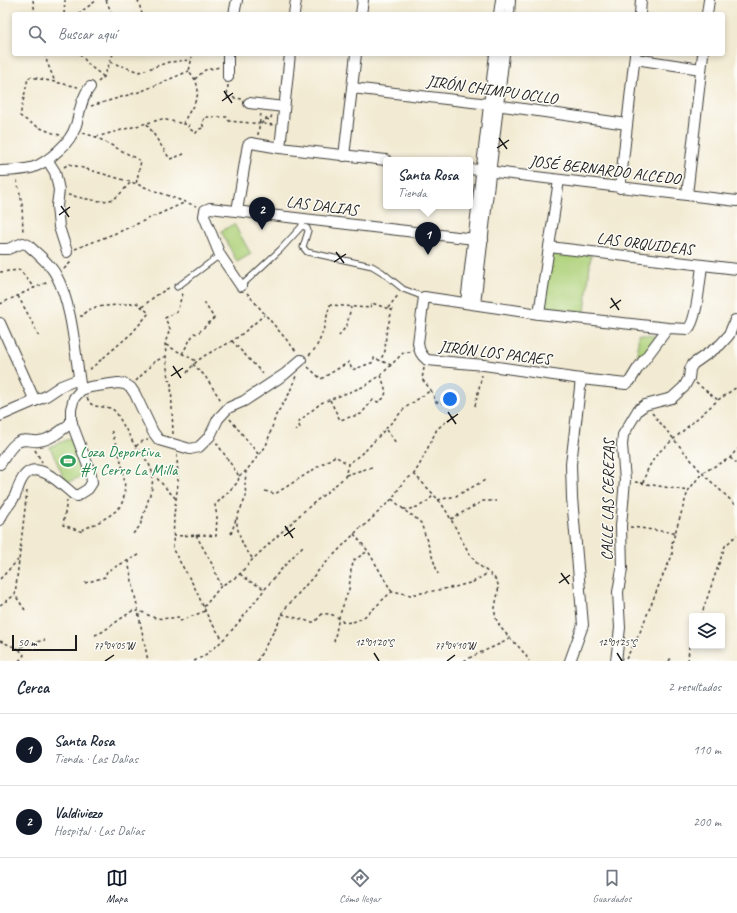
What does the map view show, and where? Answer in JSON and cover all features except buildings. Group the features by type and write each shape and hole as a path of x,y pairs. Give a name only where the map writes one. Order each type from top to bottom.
{"street":[{"path":"234,12 237,0"},
{"path":"294,12 296,0"},
{"path":"361,12 363,0"},
{"path":"500,12 501,0"},
{"path":"509,12 510,0"},
{"path":"640,12 641,0"},
{"path":"707,12 709,0"},
{"path":"228,56 228,77"},
{"path":"280,148 290,56"},
{"path":"344,156 356,56"},
{"path":"494,105 495,56"},
{"path":"470,303 494,105 504,56"},
{"path":"620,188 635,56 701,69"},
{"path":"686,195 703,56"},
{"path":"0,171 15,171 30,168 42,165 48,161 63,147 72,134 84,96 90,88"},
{"name":"JIRÓN CHIMPU OCLLO","path":"352,88 494,105 627,124"},
{"path":"249,104 284,107"},
{"path":"237,211 247,150 251,143 280,148 383,160"},
{"path":"48,161 56,172 59,190 57,206 59,228 67,252"},
{"name":"JOSÉ BERNARDO ALCEDO","path":"473,169 737,201"},
{"path":"539,314 559,180"},
{"name":"LAS DALIAS","path":"205,210 210,208 302,222 478,240"},
{"path":"205,210 204,216 220,255 241,286"},
{"path":"0,249 8,249 24,243 28,245 57,276 64,295 75,344 79,379 83,389"},
{"name":"LAS ORQUIDEAS","path":"549,247 737,269"},
{"path":"424,297 539,314 688,329 692,324 702,266"},
{"name":"JIRÓN LOS PACAES","path":"424,297 418,343 419,350 427,360 484,365 626,384 630,381 668,328"},
{"path":"645,404 672,398 684,387 689,378 692,364 720,345 729,335 736,321"},
{"path":"0,323 35,401"},
{"path":"0,520 5,509 14,497 21,480 32,470 38,470 45,473 77,496 88,489 92,483 91,474 72,422 70,409 74,398 83,389 118,383 125,384 131,388 158,440 190,449 199,447 210,436 218,420 228,408 244,401 272,383 285,374 300,360"},
{"path":"0,416 46,396 61,386 79,379"},
{"path":"570,661 583,625 572,506 571,464 581,379"},
{"name":"CALLE LAS CEREZAS","path":"616,661 620,628 618,602 622,569 622,526 625,480 622,445 623,435 638,410 645,404"},
{"path":"0,464 11,448 18,442 28,440 45,440 72,422"}],"lane":[{"path":"241,286 280,250 302,222 308,231 303,247 307,252 372,266 403,289 424,297"},
{"path":"177,287 220,255"}],"path":[{"path":"33,0 35,12"},
{"path":"64,12 65,0"},
{"path":"81,12 97,0"},
{"path":"106,0 111,12"},
{"path":"138,0 141,12"},
{"path":"46,56 55,82"},
{"path":"82,56 90,66 104,77 112,56"},
{"path":"183,124 187,113 191,110 198,94 195,79 189,71 192,57"},
{"path":"110,62 139,72 169,62 191,60"},
{"path":"195,79 205,70 228,65"},
{"path":"80,110 142,91 189,71"},
{"path":"90,88 31,77 28,78 20,116 47,132 96,137 141,161 136,184"},
{"path":"228,77 227,97 247,99 249,104"},
{"path":"258,139 261,108"},
{"path":"96,137 162,119 189,125 188,128 196,133 199,129 204,128 202,124 205,117 227,117 229,121 282,126"},
{"path":"260,124 266,119"},
{"path":"147,124 170,159 184,154"},
{"path":"56,172 69,164 131,182 205,210"},
{"path":"15,171 22,203 24,243"},
{"path":"59,193 108,201 116,198 131,182"},
{"path":"0,304 57,276 71,262 67,252 186,202"},
{"path":"0,272 20,270 34,288"},
{"path":"142,307 154,297 175,284 182,295 177,312 165,318 170,329 165,345 168,380 171,381 178,484 173,550 194,586 209,619 223,640"},
{"path":"241,286 264,315 299,354 300,360 321,379 349,362 352,370 374,362 374,358 391,364"},
{"path":"388,308 403,289"},
{"path":"18,296 39,337"},
{"path":"182,354 194,333 197,334 214,318 203,301"},
{"path":"69,318 84,316 86,311 96,307 137,303 149,313 132,333 79,379"},
{"path":"300,360 314,351 321,335 330,305 370,308 372,303 392,310 386,334 385,351 380,361"},
{"path":"339,336 347,324 351,307"},
{"path":"187,373 196,361 232,341 264,315"},
{"path":"232,341 272,383"},
{"path":"165,345 196,361"},
{"path":"295,431 300,428 298,422 321,403 365,386 381,375 403,353 419,350"},
{"path":"131,388 139,377 154,362 166,356"},
{"path":"427,360 422,379 431,390 436,402 459,404"},
{"path":"193,364 205,376 219,398 228,408 229,418 259,455"},
{"path":"475,406 484,365"},
{"path":"239,476 246,471 266,446 276,416 297,377 292,367"},
{"path":"330,399 340,420 361,414 373,400 378,402 384,398 386,392 381,375"},
{"path":"689,378 718,400"},
{"path":"643,483 653,459 718,400 737,387"},
{"path":"83,389 91,404 99,407 111,408 116,412 136,446 149,464 153,474 176,499"},
{"path":"204,607 221,586 240,574 253,559 303,512 345,477 348,464 366,450 405,408 431,390"},
{"path":"645,404 673,440 702,473 737,506"},
{"path":"257,661 282,614 294,597 354,534 392,499 403,482 414,474 438,429 457,414"},
{"path":"386,429 397,444"},
{"path":"69,491 63,525 82,531 116,511 121,505 124,492 121,459 111,430"},
{"path":"173,536 216,536 217,517 215,505 238,482 239,476 220,447 210,436"},
{"path":"28,440 46,468 45,473"},
{"path":"136,446 143,442 158,440"},
{"path":"625,661 640,632 662,575 672,556 672,543 688,491 702,473 730,458 737,449"},
{"path":"265,491 275,494 334,456 348,464"},
{"path":"730,458 737,463"},
{"path":"346,475 372,467"},
{"path":"231,534 246,496 246,471"},
{"path":"131,536 140,526 152,488 153,474"},
{"path":"414,474 438,500 451,519 456,531 475,562 496,579 498,585 494,611 497,622 525,653 529,661"},
{"path":"438,500 456,496 487,479"},
{"path":"625,480 688,491"},
{"path":"25,610 15,594 27,489"},
{"path":"402,509 423,505 434,495"},
{"path":"392,499 402,509 421,523 438,574"},
{"path":"451,519 483,501 496,500"},
{"path":"237,517 237,526 243,545 253,559"},
{"path":"622,526 653,529 664,532 675,532"},
{"path":"354,534 368,551 392,592"},
{"path":"196,535 212,564 221,586"},
{"path":"702,613 725,546 737,535"},
{"path":"194,661 216,648 245,615 282,568 304,545"},
{"path":"334,642 339,617 349,589 351,570 354,560 368,551"},
{"path":"85,583 105,577 107,571 142,554"},
{"path":"0,578 19,558"},
{"path":"128,561 148,661"},
{"path":"282,614 315,622 322,614 328,613 339,617 343,622 354,622 373,610 392,592 410,595 454,587 473,582 488,573"},
{"path":"240,574 249,581 265,589"},
{"path":"0,605 15,594"},
{"path":"95,635 132,612 138,610 155,618 179,617"},
{"path":"180,621 205,611"},
{"path":"464,661 511,638"},
{"path":"19,649 24,645 44,640"},
{"path":"0,641 19,649 24,655 19,661"},
{"path":"688,661 689,646"}],"green space":[{"path":"234,224 251,254 237,262 221,231"},
{"path":"550,251 591,255 585,313 542,307"},
{"path":"638,334 661,337 638,368"},
{"name":"Loza Deportiva #1 Cerro La Milla","path":"71,438 85,475 66,483 50,447"}],"place":[{"name":"Valdiviezo","path":"262,230"},
{"name":"Santa Rosa","path":"428,255"},
{"name":"Loza Deportiva #1 Cerro La Milla","path":"68,461"}]}
